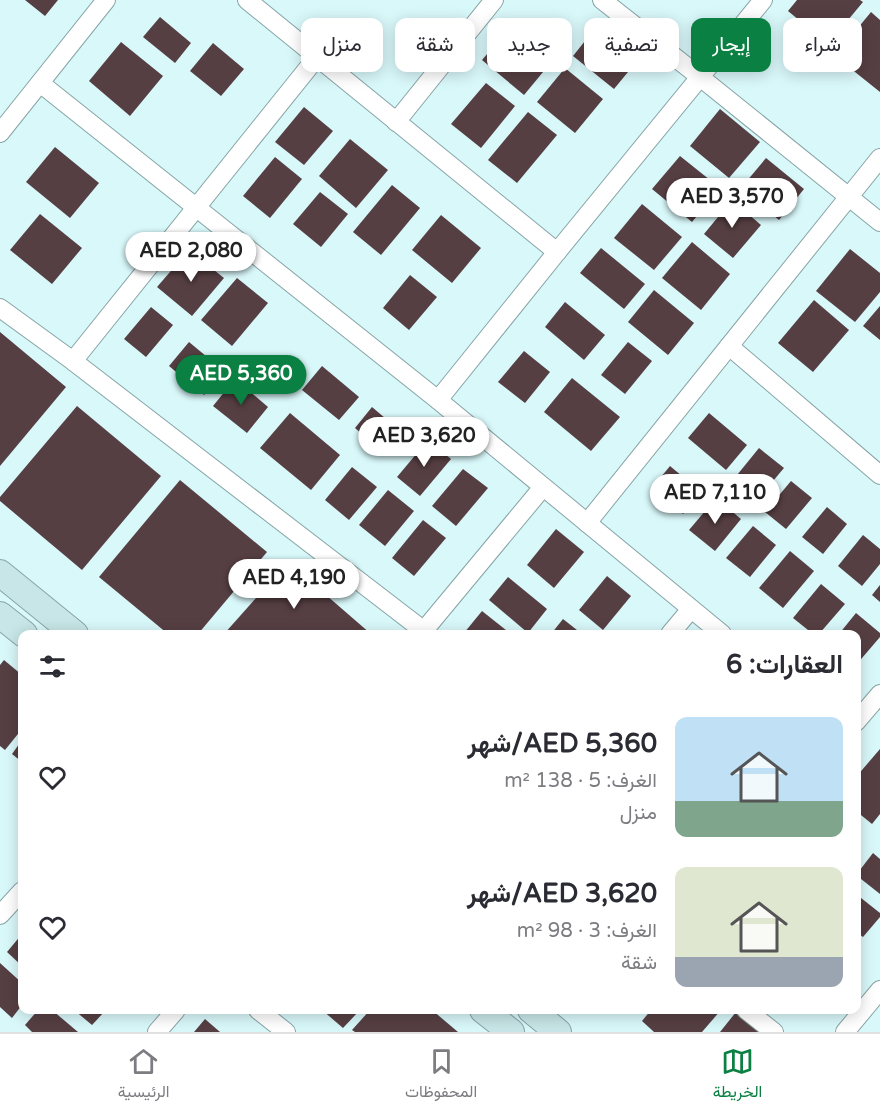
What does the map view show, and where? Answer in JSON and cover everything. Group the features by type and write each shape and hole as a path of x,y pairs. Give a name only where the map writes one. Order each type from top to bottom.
{"main road":[{"path":"0,573 70,630"},
{"path":"0,615 19,630"},
{"path":"488,1014 511,1032"},
{"path":"536,1014 558,1032"}],"street":[{"path":"0,133 106,0"},
{"path":"247,0 301,45"},
{"path":"396,122 494,0"},
{"path":"602,0 880,222"},
{"path":"438,400 763,0"},
{"path":"73,361 304,72"},
{"path":"334,72 557,252"},
{"path":"40,83 438,400 717,630"},
{"path":"587,523 880,158"},
{"path":"0,308 73,361 418,630"},
{"path":"729,346 880,475"},
{"path":"424,630 543,487"},
{"path":"673,630 691,609"},
{"path":"861,716 880,694"},
{"path":"0,915 18,895"},
{"path":"861,1013 880,990"},
{"path":"157,1032 173,1014"},
{"path":"263,1014 286,1032"},
{"path":"751,1014 774,1032"},
{"path":"845,1032 860,1014"}],"building":[{"path":"25,0 58,0 45,16"},
{"path":"797,0 860,0 863,2 850,18 796,18 788,11"},
{"path":"871,12 880,20 880,92 855,72 862,72 862,23"},
{"path":"160,17 191,43 175,63 143,37"},
{"path":"121,42 163,76 130,116 89,81"},
{"path":"584,42 584,65 573,56"},
{"path":"213,43 244,69 221,96 190,71"},
{"path":"487,54 487,64 482,60"},
{"path":"496,72 543,72 524,95"},
{"path":"562,72 570,72 603,99 575,133 537,102"},
{"path":"593,72 628,72 614,89"},
{"path":"486,83 515,106 481,148 451,124"},
{"path":"304,107 333,131 304,165 275,142"},
{"path":"720,109 760,142 729,178 690,146"},
{"path":"528,112 557,135 517,183 488,160"},
{"path":"350,139 388,170 356,208 319,176"},
{"path":"55,147 99,183 70,218 26,182"},
{"path":"680,156 720,188 692,222 652,189"},
{"path":"275,157 302,179 270,218 243,196"},
{"path":"766,158 804,189 779,220 741,188"},
{"path":"392,185 420,208 381,255 353,232"},
{"path":"320,192 348,214 321,247 293,224"},
{"path":"732,200 761,225 733,258 704,234"},
{"path":"642,204 682,237 654,270 614,238"},
{"path":"40,214 82,248 52,284 10,250"},
{"path":"441,215 481,248 452,283 412,250"},
{"path":"692,242 730,274 701,310 662,278"},
{"path":"601,248 645,284 624,309 580,273"},
{"path":"850,249 880,273 880,292 855,322 816,291"},
{"path":"189,250 224,278 192,316 157,287"},
{"path":"410,275 437,297 409,330 383,308"},
{"path":"237,278 268,303 232,346 201,320"},
{"path":"654,290 694,323 668,355 628,322"},
{"path":"814,300 849,330 813,372 778,343"},
{"path":"565,302 605,335 584,360 545,327"},
{"path":"880,306 880,340 863,326"},
{"path":"151,307 173,325 146,357 124,339"},
{"path":"0,332 66,387 0,466"},
{"path":"189,342 224,371 204,395 169,366"},
{"path":"628,342 652,361 625,394 601,375"},
{"path":"524,351 550,372 525,403 498,382"},
{"path":"322,366 359,397 339,420 302,390"},
{"path":"572,378 620,417 591,451 544,412"},
{"path":"235,379 268,407 247,433 213,406"},
{"path":"77,406 161,476 82,570 0,501 0,497"},
{"path":"372,407 405,435 388,456 355,428"},
{"path":"290,413 340,455 311,490 260,448"},
{"path":"709,413 747,445 726,470 688,438"},
{"path":"428,440 451,459 420,496 397,477"},
{"path":"759,448 784,468 757,500 733,480"},
{"path":"670,466 701,492 683,514 652,488"},
{"path":"352,467 377,487 349,520 325,500"},
{"path":"463,469 488,488 456,526 432,506"},
{"path":"180,480 267,552 201,630 163,630 99,577"},
{"path":"791,481 812,498 786,529 765,512"},
{"path":"388,490 414,511 385,546 359,525"},
{"path":"716,498 741,519 715,551 689,530"},
{"path":"827,507 847,524 823,554 802,537"},
{"path":"423,520 446,538 414,576 392,558"},
{"path":"753,526 776,545 750,577 726,558"},
{"path":"556,529 584,552 554,588 527,565"},
{"path":"863,535 880,549 880,564 862,586 838,566"},
{"path":"790,551 814,571 783,608 759,588"},
{"path":"288,562 366,630 228,630"},
{"path":"607,576 631,596 603,630 579,610"},
{"path":"508,577 547,609 530,630 524,630 489,600"},
{"path":"821,584 845,604 822,630 808,630 793,618"},
{"path":"880,585 880,602 872,595"},
{"path":"482,611 506,630 466,630"},
{"path":"856,613 880,633 880,637 861,659 861,630 842,630"},
{"path":"563,619 577,630 554,630"},
{"path":"4,660 18,672 18,734 5,750 0,746 0,665"},
{"path":"18,746 18,759 12,754"},
{"path":"880,749 880,814 872,824 861,815 861,771"},
{"path":"873,853 880,859 880,894 861,879 861,869"},
{"path":"861,898 880,913 880,917 863,937 861,936"},
{"path":"18,939 18,962 7,952"},
{"path":"0,963 18,979 18,1010 12,1018 0,1007"},
{"path":"35,1014 57,1014 78,1032 32,1032 25,1025"},
{"path":"79,1014 102,1014 92,1025"},
{"path":"327,1014 356,1014 343,1028"},
{"path":"366,1014 437,1014 458,1032 355,1032 352,1030"},
{"path":"648,1014 718,1014 702,1032 654,1032 642,1021"},
{"path":"734,1014 738,1014 760,1032 720,1032"},
{"path":"205,1019 220,1032 194,1032"}]}
